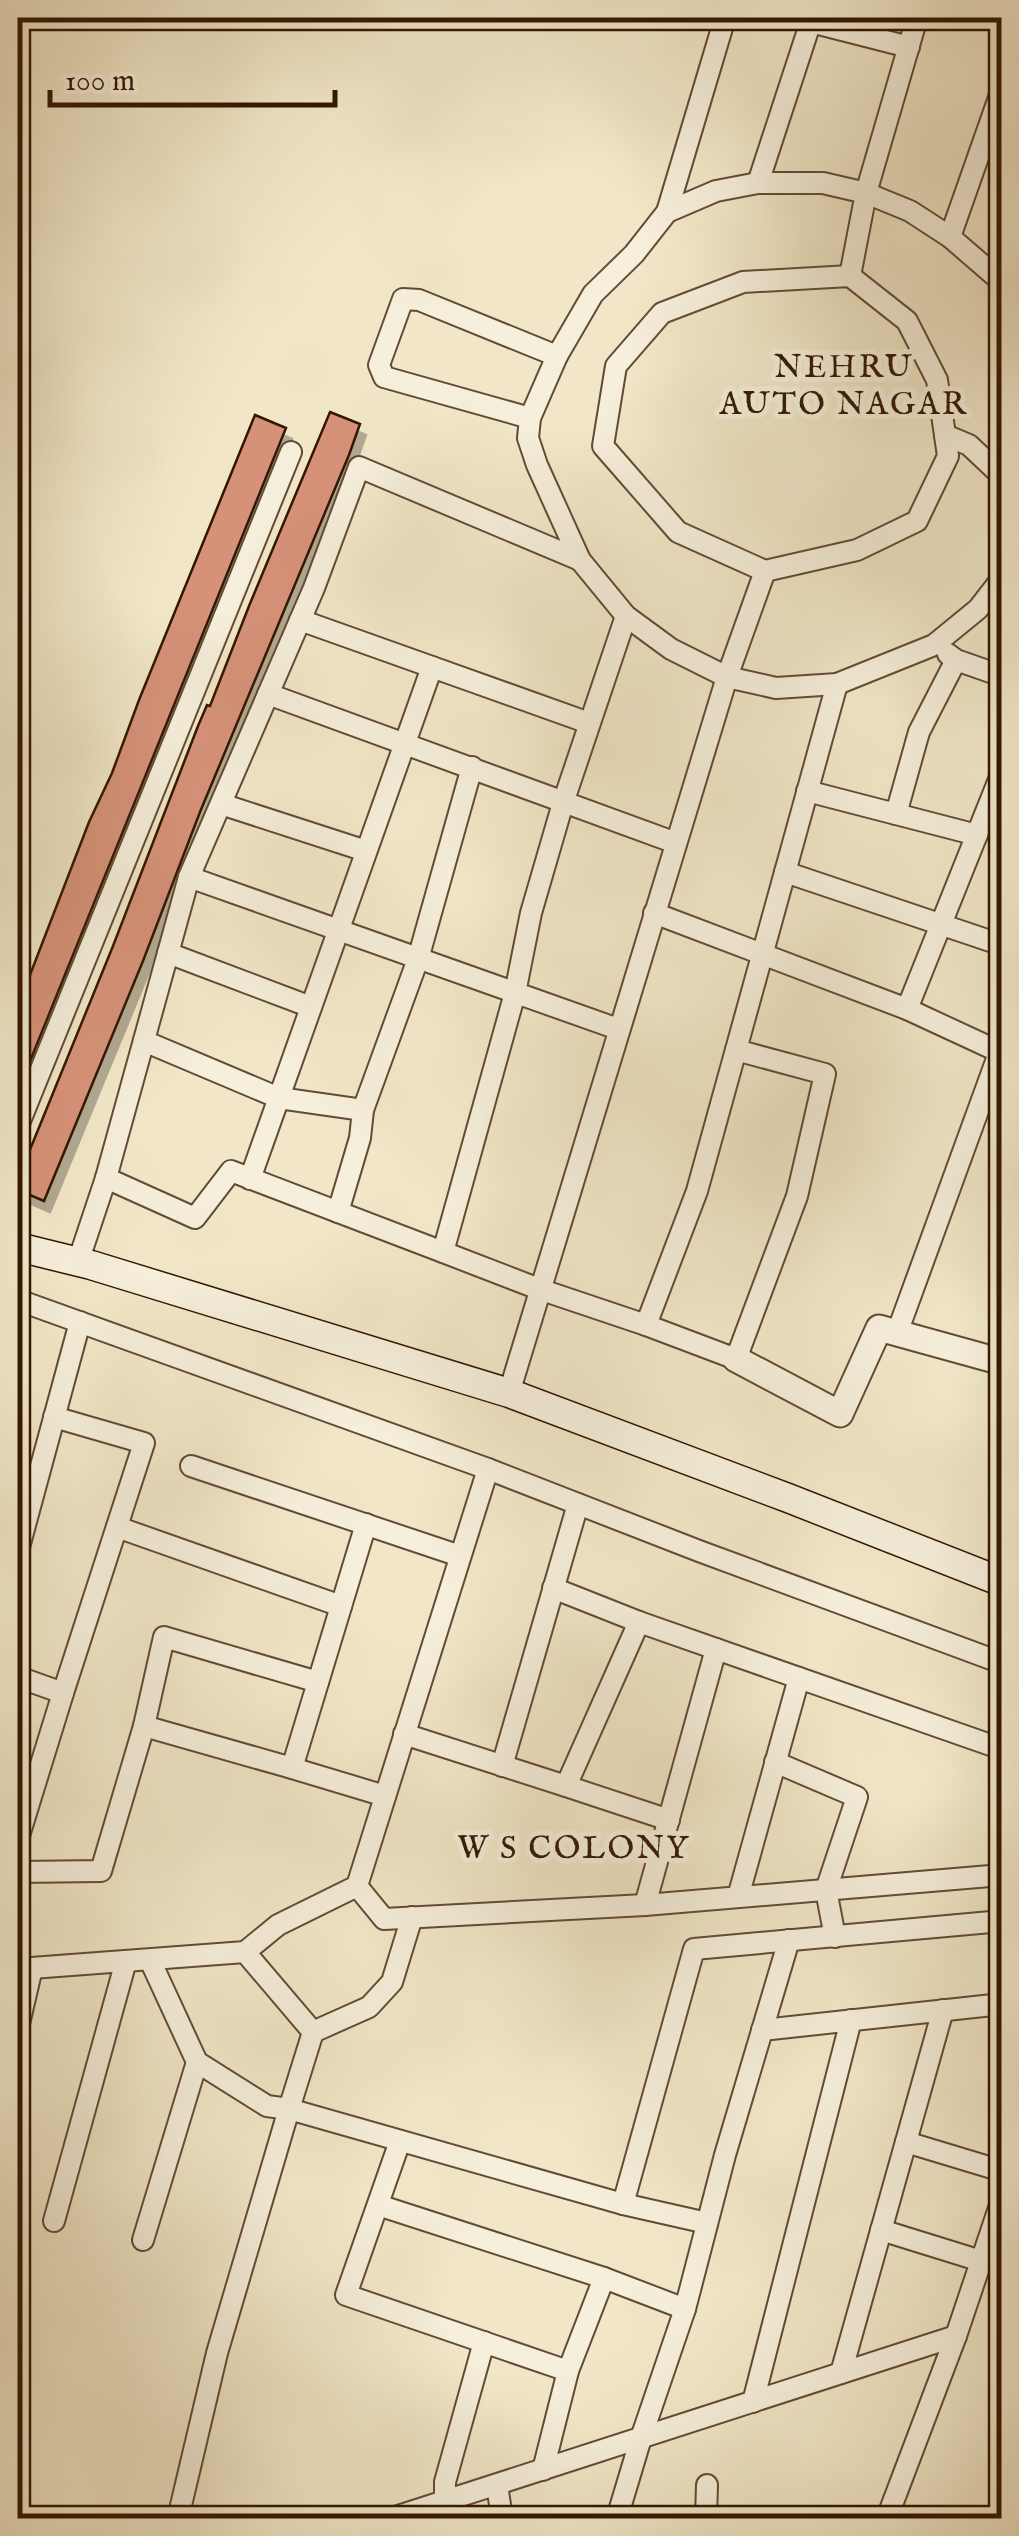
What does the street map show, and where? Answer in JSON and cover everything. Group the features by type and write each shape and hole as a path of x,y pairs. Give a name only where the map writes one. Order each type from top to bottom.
{"main road":[{"path":"18,1246 509,1393 1002,1582"}],"street":[{"path":"726,18 666,212 634,254 593,294 557,356 530,418 528,438 580,560 626,616 671,649 727,676 776,688 838,684 934,645 978,608 1002,578"},
{"path":"850,276 866,192 917,18"},
{"path":"758,183 812,20 909,47"},
{"path":"950,237 1002,89"},
{"path":"666,212 716,192 758,183 823,183 866,192 910,211 950,237 1002,282"},
{"path":"850,276 908,321 937,380 948,456 917,521 857,550 766,571 678,532 604,446 616,366 662,313 743,282 850,276"},
{"path":"530,418 384,377 378,365 402,299 420,300 557,356"},
{"path":"945,436 970,444 1002,476"},
{"path":"18,1126 291,452"},
{"path":"78,1262 106,1178 190,878 300,620 360,467 580,560"},
{"path":"509,1393 727,676 766,571"},
{"path":"444,1252 515,993 531,913 563,803 626,616"},
{"path":"300,620 589,723"},
{"path":"934,645 956,660 1002,676"},
{"path":"896,814 919,732 956,660"},
{"path":"250,1178 432,667"},
{"path":"646,1325 697,1191 838,684"},
{"path":"268,694 676,843"},
{"path":"338,1212 360,1138 363,1110 418,959 472,767"},
{"path":"907,1009 1002,772"},
{"path":"806,791 977,834"},
{"path":"221,804 366,851"},
{"path":"785,872 1002,945"},
{"path":"190,878 618,1028"},
{"path":"654,913 907,1009 1001,1050 897,1333"},
{"path":"168,953 311,1007"},
{"path":"144,1041 279,1098 363,1110"},
{"path":"736,1050 825,1074 797,1196 736,1359"},
{"path":"106,1178 196,1218 232,1171 539,1289 736,1359 840,1414 879,1328 1002,1362"},
{"path":"18,1300 488,1469 699,1552 1002,1663"},
{"path":"18,1551 80,1322"},
{"path":"18,1839 144,1443 54,1417"},
{"path":"190,1466 460,1556"},
{"path":"18,2028 24,1969 245,1952 278,1925 356,1886 488,1469"},
{"path":"502,1766 578,1504"},
{"path":"292,1768 366,1524"},
{"path":"117,1527 340,1606"},
{"path":"554,1588 639,1622 1002,1750"},
{"path":"566,1786 639,1622"},
{"path":"18,1872 101,1871 144,1726 164,1637 318,1682"},
{"path":"645,1905 716,1649"},
{"path":"18,1678 63,1693"},
{"path":"738,1898 798,1678"},
{"path":"144,1726 385,1796"},
{"path":"404,1734 669,1820"},
{"path":"775,1762 857,1796 826,1890 835,1936"},
{"path":"384,1919 645,1905 1002,1874"},
{"path":"356,1886 403,1948"},
{"path":"178,2518 217,2353 313,2032 369,2007 392,1982 412,1917"},
{"path":"623,2204 694,1949 1002,1921"},
{"path":"617,2518 685,2309 789,1940"},
{"path":"245,1952 313,2032"},
{"path":"150,1960 197,2062 267,2106 623,2204 707,2223"},
{"path":"54,2221 126,1961"},
{"path":"762,2030 1002,2004"},
{"path":"841,2374 943,2010"},
{"path":"753,2402 851,2020"},
{"path":"144,2240 197,2062"},
{"path":"400,2141 346,2296 568,2371"},
{"path":"906,2142 1002,2172"},
{"path":"886,2518 956,2336 1002,2198"},
{"path":"378,2205 604,2278 685,2309"},
{"path":"881,2230 981,2260"},
{"path":"543,2470 568,2371 604,2278"},
{"path":"392,2518 956,2336"},
{"path":"445,2501 445,2482 484,2342"},
{"path":"496,2485 502,2518"},
{"path":"706,2518 707,2485"}],"building":[{"path":"330,412 360,424 349,455 44,1201 18,1190 18,1179 198,726 207,705 210,706"},
{"path":"255,415 286,428 18,1091 18,1006"}],"district":[{"name":"NEHRU AUTO NAGAR","path":"844,384"},
{"name":"W S COLONY","path":"574,1847"}]}
